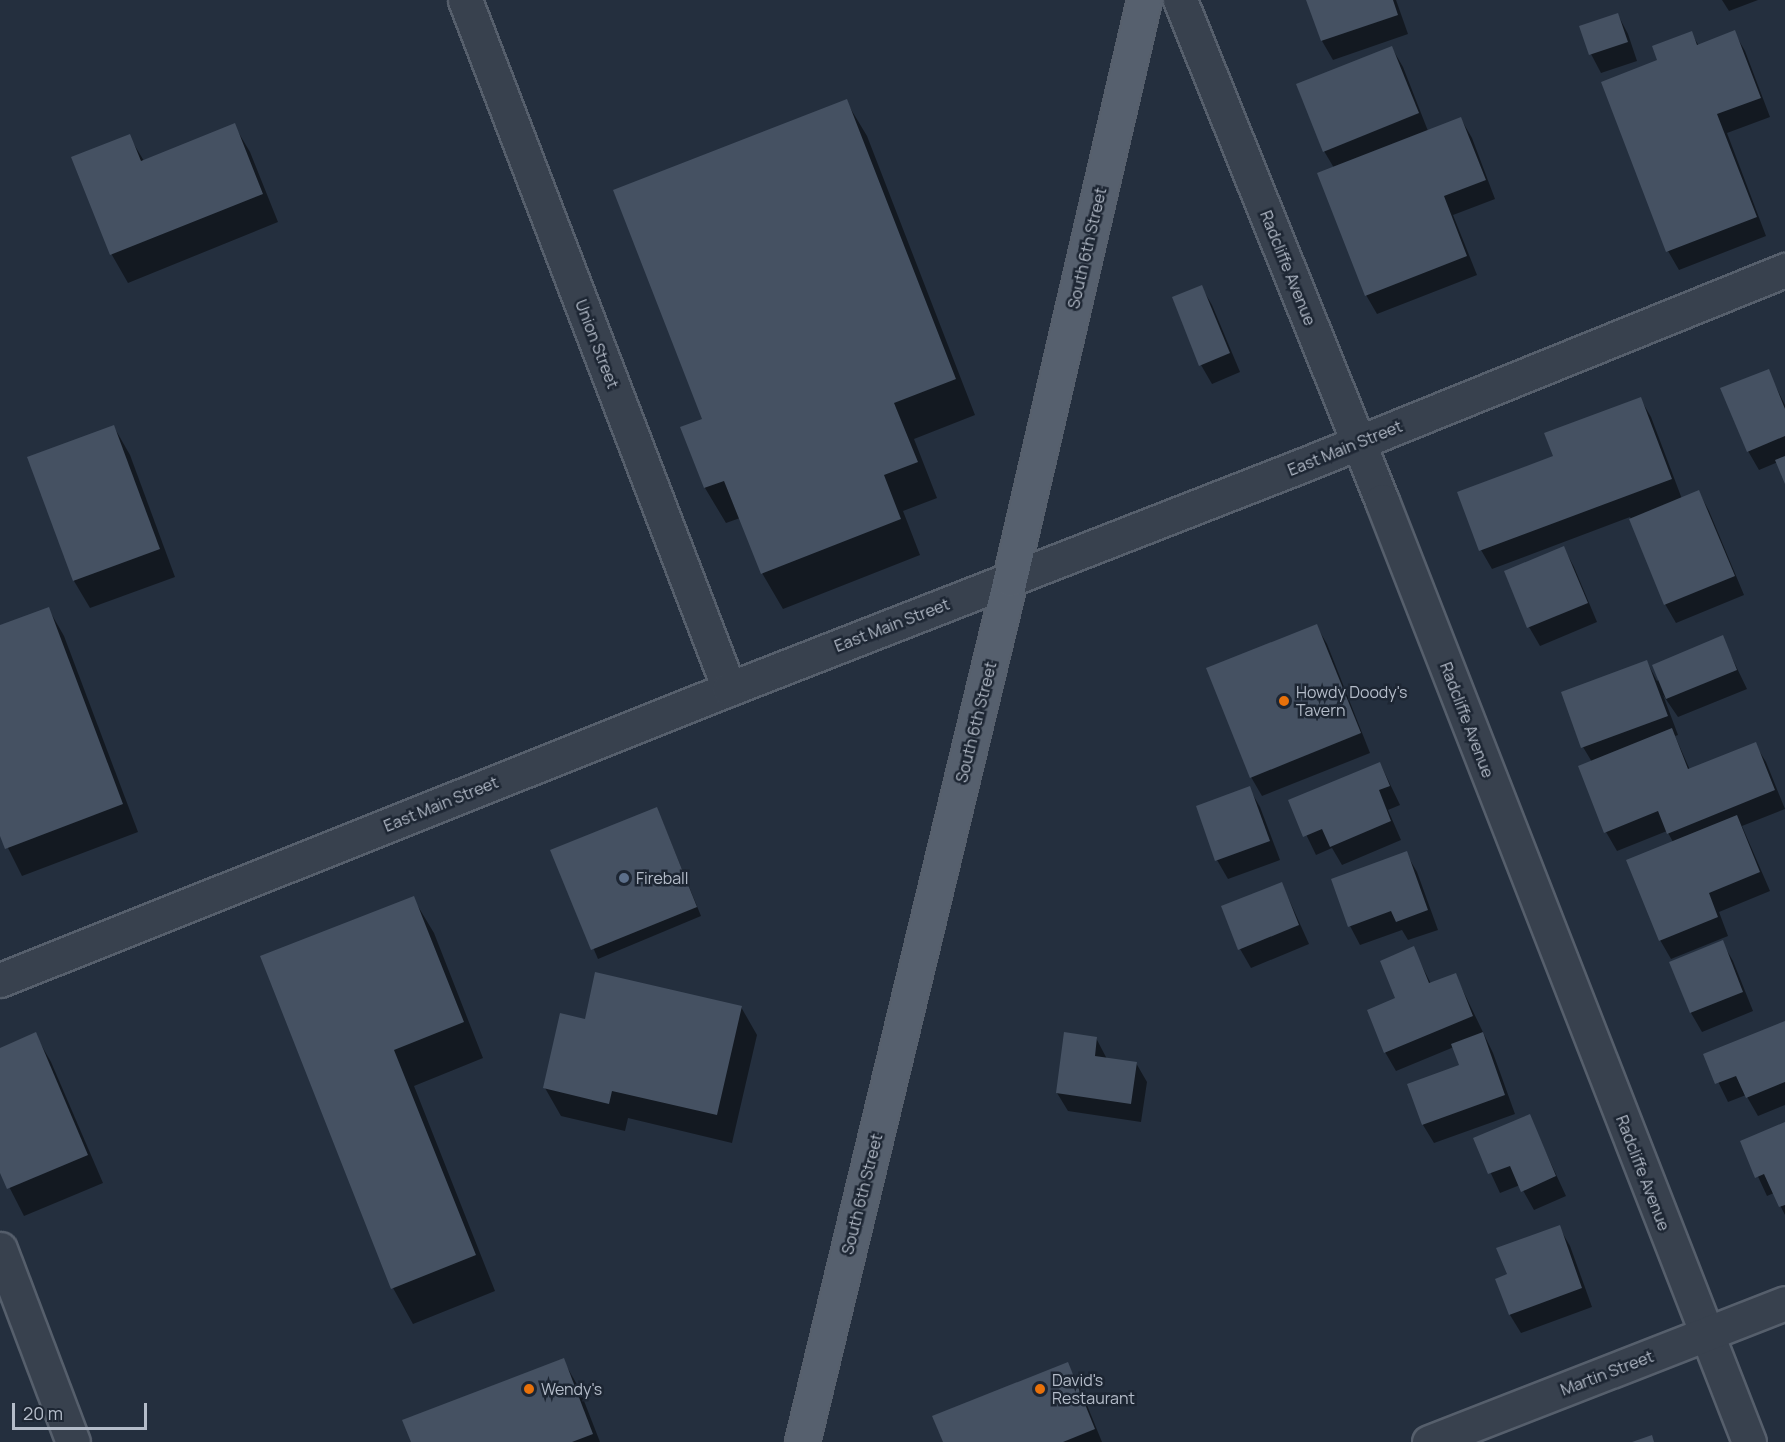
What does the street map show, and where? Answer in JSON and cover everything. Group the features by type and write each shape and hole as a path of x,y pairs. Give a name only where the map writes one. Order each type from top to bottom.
{"main road":[{"name":"South 6th Street","path":"802,1442 1010,579 1144,0"}],"street":[{"name":"Union Street","path":"465,0 729,689"},
{"name":"Radcliffe Avenue","path":"1180,0 1358,442 1749,1442"},
{"name":"East Main Street","path":"0,980 729,689 1358,442 1785,270"},
{"path":"0,1249 73,1442"},
{"name":"Martin Street","path":"1429,1442 1785,1303"}],"building":[{"path":"1306,0 1393,0 1398,15 1321,41"},
{"path":"1618,13 1628,42 1589,55 1579,26"},
{"path":"1735,30 1761,98 1717,114 1757,217 1666,252 1601,82 1657,60 1652,46 1692,31 1697,45"},
{"path":"1392,46 1419,113 1323,152 1296,84"},
{"path":"847,99 956,379 894,403 918,462 884,475 901,519 761,574 724,481 704,488 680,427 702,419 613,190"},
{"path":"1461,117 1486,180 1444,196 1467,256 1365,296 1317,173"},
{"path":"235,123 263,194 110,255 71,157 130,134 141,161"},
{"path":"1202,285 1230,353 1199,366 1172,297"},
{"path":"1769,369 1785,409 1785,436 1747,452 1720,388"},
{"path":"1641,397 1672,479 1479,551 1457,492 1553,456 1544,433"},
{"path":"114,425 160,549 73,581 27,457"},
{"path":"1785,456 1785,484 1775,460"},
{"path":"1699,490 1735,576 1664,605 1629,519"},
{"path":"1564,546 1588,603 1527,628 1504,571"},
{"path":"49,607 123,804 5,849 0,836 0,625"},
{"name":"Howdy Doody's Tavern","path":"1317,624 1361,733 1250,778 1206,668"},
{"path":"1723,635 1737,670 1666,699 1652,665"},
{"path":"1647,660 1668,716 1581,748 1561,692"},
{"path":"1672,728 1688,769 1756,742 1775,790 1667,834 1658,811 1604,833 1578,766"},
{"path":"1380,762 1390,786 1379,790 1391,821 1330,847 1322,829 1303,837 1288,800"},
{"path":"1250,786 1270,841 1215,861 1196,806"},
{"name":"Fireball","path":"657,807 697,907 591,950 550,850"},
{"path":"1737,815 1760,872 1709,893 1718,917 1659,941 1626,860"},
{"path":"1407,851 1428,910 1396,922 1391,911 1348,927 1331,879"},
{"path":"1282,882 1299,925 1238,950 1221,906"},
{"path":"414,896 464,1022 394,1050 476,1255 391,1289 260,956"},
{"path":"1723,940 1743,992 1690,1013 1669,962"},
{"path":"1414,946 1429,983 1456,973 1473,1016 1384,1053 1367,1010 1395,998 1380,961"},
{"path":"595,972 742,1006 717,1115 612,1091 609,1104 543,1088 560,1013 585,1019"},
{"path":"1785,1021 1785,1082 1746,1098 1736,1076 1715,1084 1703,1054"},
{"path":"36,1032 88,1155 7,1189 0,1173 0,1048"},
{"path":"1064,1032 1097,1037 1095,1056 1137,1062 1131,1104 1056,1093"},
{"path":"1483,1032 1505,1095 1422,1125 1407,1084 1459,1065 1451,1044"},
{"path":"1530,1114 1556,1176 1521,1192 1510,1166 1488,1174 1473,1138"},
{"path":"1785,1122 1785,1205 1779,1207 1764,1174 1755,1178 1740,1141"},
{"path":"1560,1225 1582,1288 1509,1315 1495,1279 1507,1274 1496,1248"},
{"name":"Wendy's","path":"564,1358 593,1434 572,1442 411,1442 402,1420"},
{"name":"David's Restaurant","path":"1068,1362 1095,1429 1063,1442 943,1442 932,1416"},
{"path":"1652,1435 1654,1442 1632,1442"}],"place":[{"name":"Howdy Doody's Tavern","path":"1284,701"},
{"name":"Fireball","path":"624,878"},
{"name":"Wendy's","path":"529,1389"},
{"name":"David's Restaurant","path":"1040,1389"}]}
